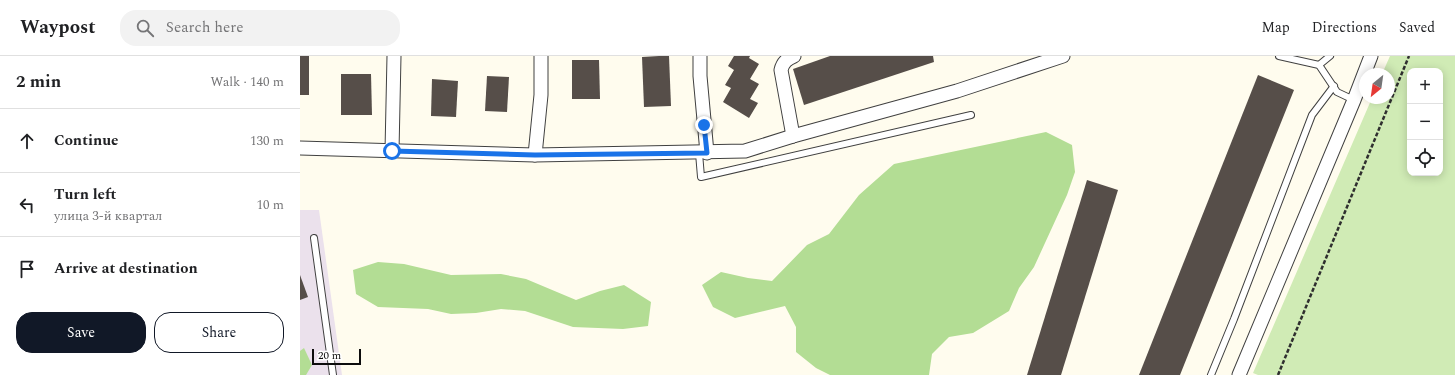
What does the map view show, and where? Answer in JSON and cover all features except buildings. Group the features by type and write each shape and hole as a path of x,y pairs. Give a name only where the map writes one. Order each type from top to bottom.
{"street":[{"path":"392,151 394,56"},
{"path":"535,155 541,95 541,56"},
{"path":"700,56 703,153"},
{"path":"793,136 781,70 783,63 794,56"},
{"path":"300,148 535,155 745,151 793,136 957,91 1063,56"},
{"path":"1239,375 1354,100 1368,57"}],"lane":[{"path":"1279,56 1319,65 1337,92 1354,100"},
{"path":"1319,65 1330,56"},
{"path":"1211,375 1312,115 1334,86"},
{"path":"703,153 701,177 971,115"},
{"path":"314,238 333,375"}],"path":[{"path":"1278,375 1409,56"}],"shaded area":[{"path":"300,210 319,210 342,375 300,375"}],"green space":[{"path":"1390,56 1455,56 1455,375 1258,375 1253,373 1369,104 1395,104 1395,68 1385,68"},
{"path":"1046,132 1072,145 1075,172 1067,195 1034,267 1019,288 1009,311 973,333 949,337 932,354 929,375 830,375 816,368 796,352 796,327 785,306 735,318 713,307 702,285 721,272 748,278 772,281 807,245 829,234 859,195 894,164"},
{"path":"378,262 404,264 451,275 501,274 526,279 576,300 600,291 624,285 651,302 648,326 623,329 573,327 525,311 501,309 476,313 451,314 428,309 378,307 356,294 353,270"},
{"path":"304,348 312,365 306,375 300,375 300,351"}],"route":[{"path":"392,151 535,155 707,153 704,125"}]}
